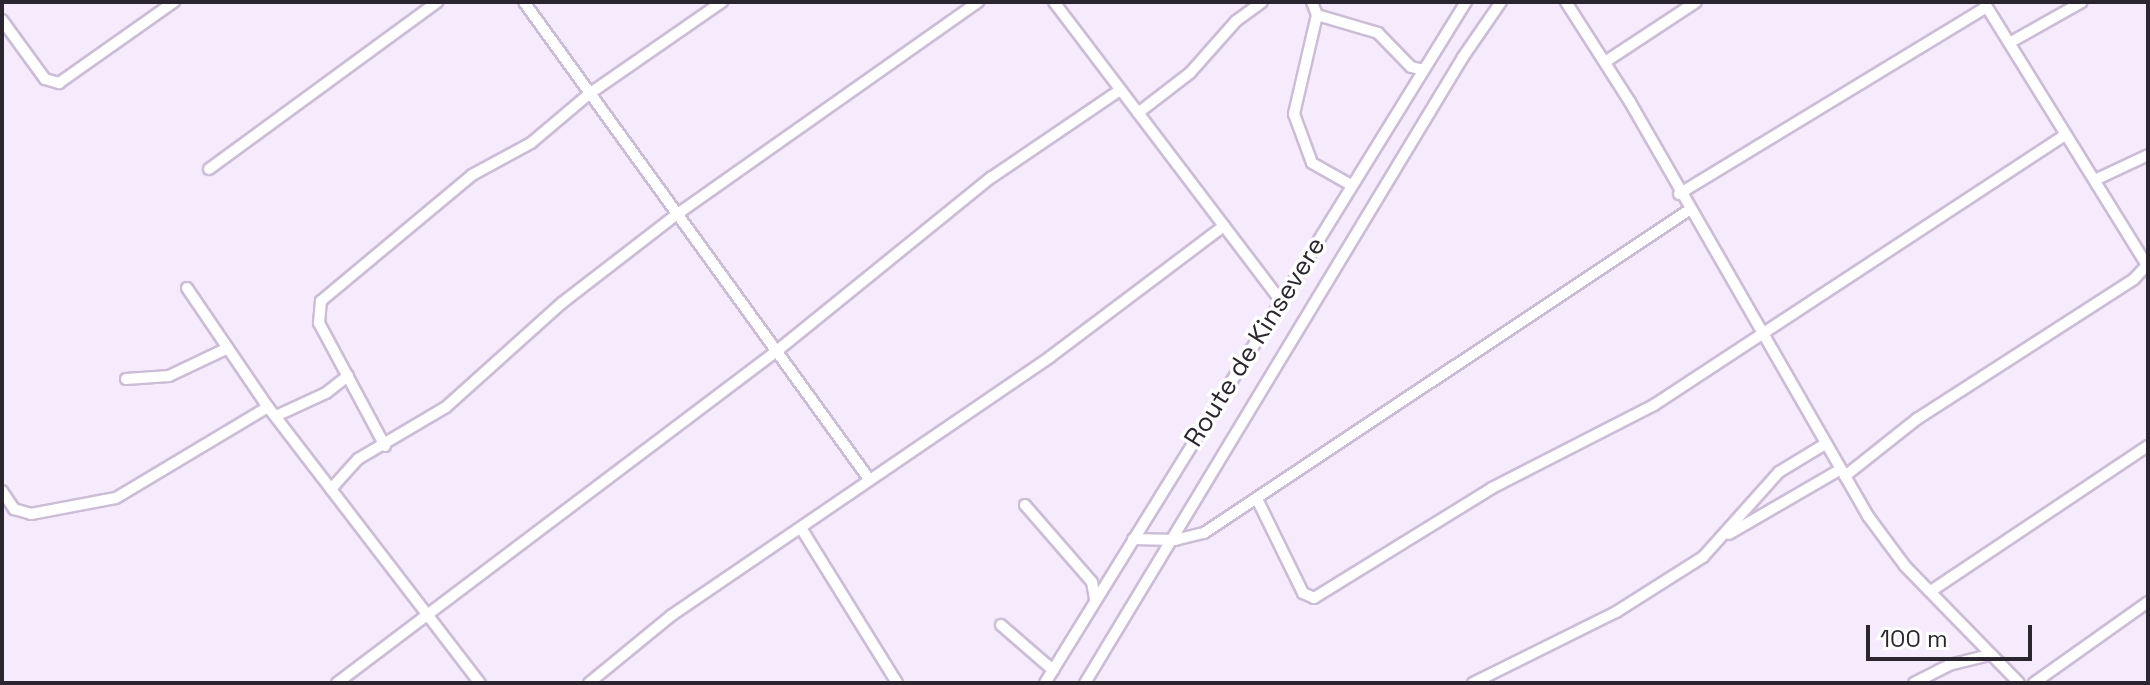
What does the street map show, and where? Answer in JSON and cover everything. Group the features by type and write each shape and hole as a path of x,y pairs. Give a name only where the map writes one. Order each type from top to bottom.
{"street":[{"path":"2,20 45,79 59,83 174,2"},
{"path":"209,169 379,50 437,2"},
{"path":"524,2 869,479"},
{"path":"385,446 317,316 328,292 415,227 472,175 531,143 589,94 722,2"},
{"path":"331,489 349,466 446,407 562,303 676,215 978,2"},
{"path":"1054,2 1283,304"},
{"path":"1138,113 1190,73 1236,21 1262,2"},
{"path":"1312,2 1317,15 1294,114 1308,158 1351,185"},
{"name":"Route de Kinsevere","path":"1045,683 1283,304 1351,185 1466,2"},
{"path":"1085,683 1175,540 1310,308 1501,2"},
{"path":"1566,2 1605,62 1843,473 1905,566 2019,683"},
{"path":"1605,62 1696,2"},
{"path":"2011,42 2082,2"},
{"path":"1473,683 1616,612 1728,535 1843,473 1917,419 2134,279 2147,266 2097,179 2065,135 1985,4 1679,194"},
{"path":"1317,15 1378,33 1411,67 1424,70"},
{"path":"337,683 778,350 992,177 1120,90"},
{"path":"1257,499 1303,593 1314,598 1492,488 1654,405 1764,336 1878,255 2065,135"},
{"path":"2097,179 2148,155"},
{"path":"1133,539 1175,540 1204,533 1689,210"},
{"path":"589,683 672,615 1062,349 1224,226"},
{"path":"187,288 268,407 480,683"},
{"path":"126,379 169,376 228,348"},
{"path":"276,416 326,393 348,376"},
{"path":"2,491 14,509 31,514 116,498 268,407"},
{"path":"1728,535 1779,472 1825,444"},
{"path":"1931,591 2148,446"},
{"path":"1025,505 1092,582 1095,601"},
{"path":"801,528 897,683"},
{"path":"2034,683 2148,602"},
{"path":"1001,625 1053,670"},
{"path":"1914,683 1949,665 1989,655"}]}
